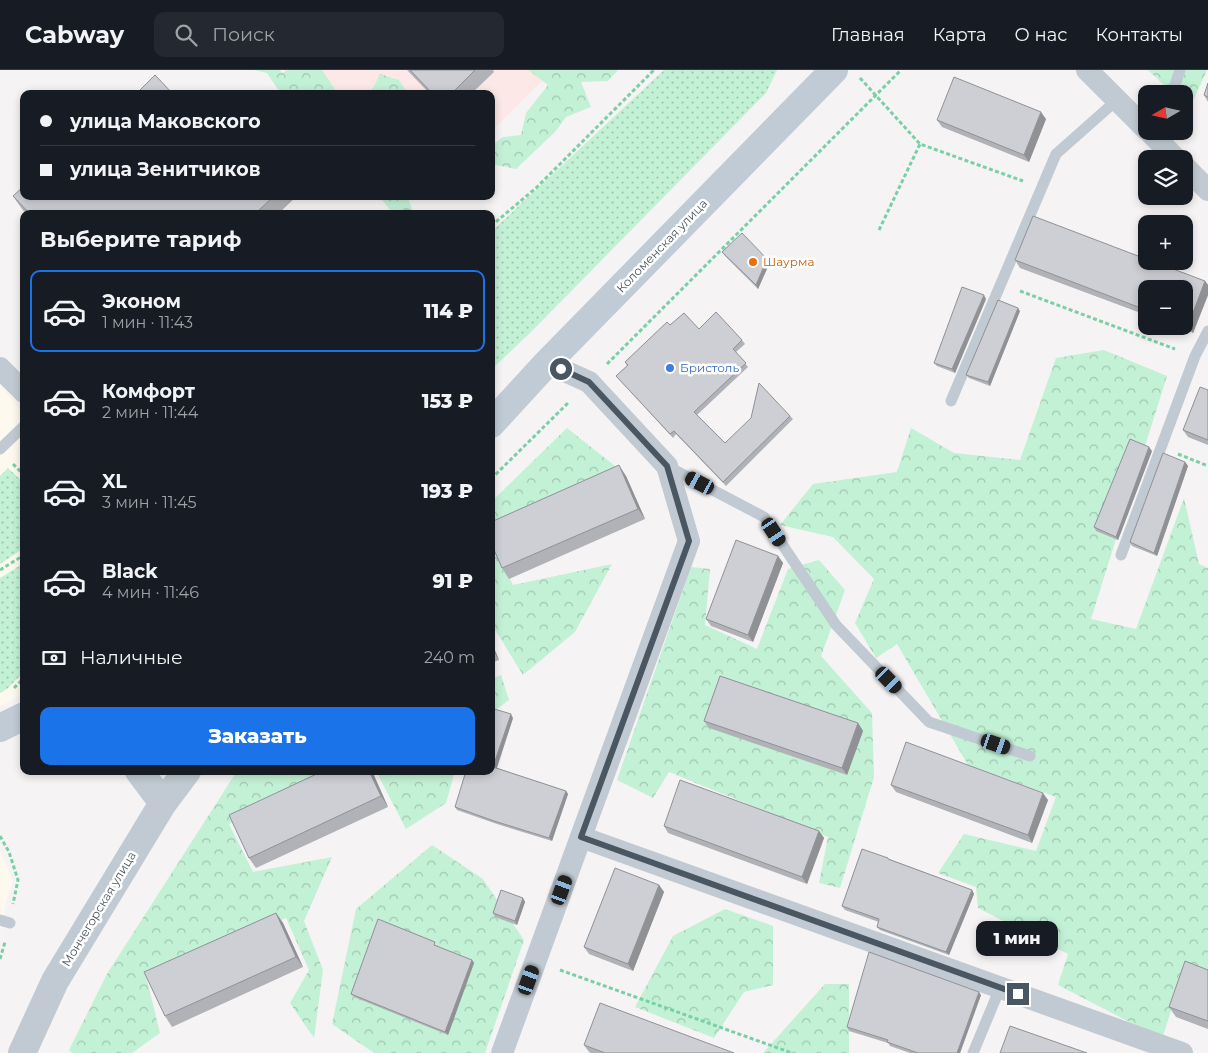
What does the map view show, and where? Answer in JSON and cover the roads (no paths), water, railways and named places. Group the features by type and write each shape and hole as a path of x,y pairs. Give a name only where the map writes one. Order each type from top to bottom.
{"main road":[{"name":"Коломенская улица","path":"495,420 547,363 847,73"},
{"path":"0,728 20,718"}],"street":[{"path":"1087,70 1138,119"},
{"path":"1159,140 1168,150"},
{"path":"1193,175 1208,190"},
{"path":"502,1053 689,541 667,466 589,382 547,363"},
{"path":"0,368 20,388"},
{"path":"142,775 163,803"},
{"name":"Мончегорская улица","path":"22,1053 54,981 163,803 185,775"},
{"path":"581,837 1182,1053"}],"lane":[{"path":"1175,85 1180,70"},
{"path":"951,401 1056,154 1117,100"},
{"path":"1121,555 1195,356 1208,331"},
{"path":"0,450 20,430"},
{"path":"667,466 764,517 836,625 929,722 1030,756"},
{"path":"973,1053 1000,988"}],"place":[{"name":"Шаурма","path":"753,262"},
{"name":"Бристоль","path":"670,368"}]}
